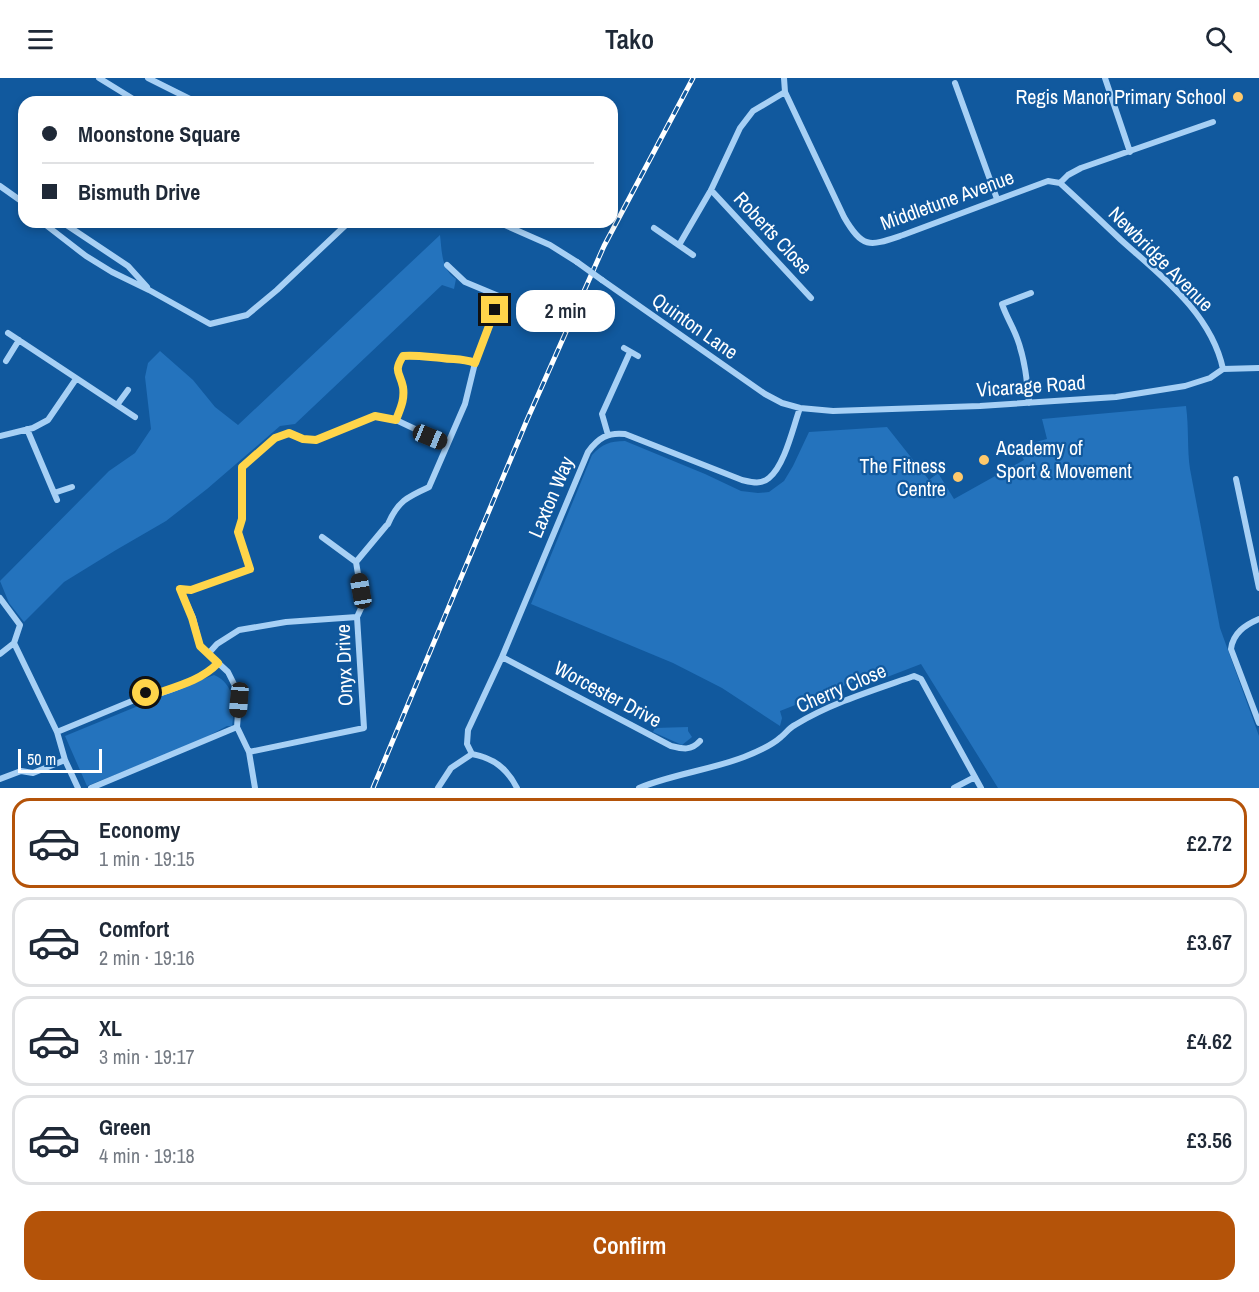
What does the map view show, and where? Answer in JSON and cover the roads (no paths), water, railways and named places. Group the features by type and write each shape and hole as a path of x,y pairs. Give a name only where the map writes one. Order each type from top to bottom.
{"street":[{"path":"99,78 127,96"},
{"path":"148,78 184,96"},
{"name":"Middletune Avenue","path":"784,78 785,92 844,217 855,235 864,241 880,243 1048,181 1060,183 1068,175 1081,168 1213,122"},
{"path":"1105,78 1130,152"},
{"path":"955,83 997,199"},
{"name":"Roberts Close","path":"679,245 711,190 740,128 753,111 785,92"},
{"name":"Newbridge Avenue","path":"1060,183 1150,265 1195,311 1216,347 1223,369"},
{"path":"0,186 18,198"},
{"name":"Roberts Close","path":"711,190 811,298"},
{"path":"50,228 86,256 112,272 210,324 248,315 344,228"},
{"path":"71,228 128,266 149,290"},
{"name":"Quinton Lane","path":"512,228 550,245 577,262 765,394 800,408"},
{"path":"654,228 693,255"},
{"path":"322,537 356,562 387,525 395,508 408,497 429,487 465,404 475,363 501,297 465,282 447,265"},
{"path":"1029,403 1022,357 1002,304 1031,293"},
{"path":"8,333 135,417"},
{"path":"6,361 19,340"},
{"path":"638,356 627,350 602,414 608,435 617,433 634,436 742,480 757,483 768,479 781,460 800,408"},
{"path":"396,420 403,405 403,387 397,373 398,364 403,356 460,358 475,363"},
{"name":"Vicarage Road","path":"800,408 833,411 886,410 1116,398 1168,390 1201,381 1223,369 1259,368"},
{"path":"0,435 27,429 48,420 75,379"},
{"path":"117,405 128,390"},
{"path":"255,788 249,752 237,727 239,700 237,690 228,672 200,646 180,589 191,590 250,569 238,532 242,519 242,467 275,438 289,433 303,439 316,440 375,416 396,420 447,444"},
{"path":"27,429 55,496 72,487"},
{"name":"Laxton Way","path":"472,754 467,744 468,730 502,657 588,452 596,442 608,435"},
{"path":"1236,479 1259,588"},
{"name":"Onyx Drive","path":"249,752 364,728 357,617 363,604 356,562"},
{"path":"0,598 20,625 15,643 0,654"},
{"path":"208,654 217,644 239,630 286,622 357,617"},
{"path":"1259,619 1240,630 1232,642 1231,649 1259,723"},
{"path":"15,643 57,732 65,760 78,788"},
{"name":"Worcester Drive","path":"502,657 671,746 682,749 694,748 700,741"},
{"path":"57,732 132,701 141,694 152,695 190,681 211,670 218,663"},
{"name":"Cherry Close","path":"639,788 670,776 723,764 746,756 780,738 792,726 869,692 914,676 921,679 975,777"},
{"path":"91,788 237,727"},
{"path":"438,788 451,768 472,754 486,757 504,768 517,788"},
{"path":"0,779 21,771 33,773 65,760"},
{"path":"954,788 975,777 981,788"}],"railway":[{"path":"618,220 693,78"},
{"path":"373,788 527,420 614,228"}],"place":[{"name":"Regis Manor Primary School","path":"1238,97"},
{"name":"Academy of Sport & Movement","path":"984,460"},
{"name":"The Fitness Centre","path":"958,477"}]}
